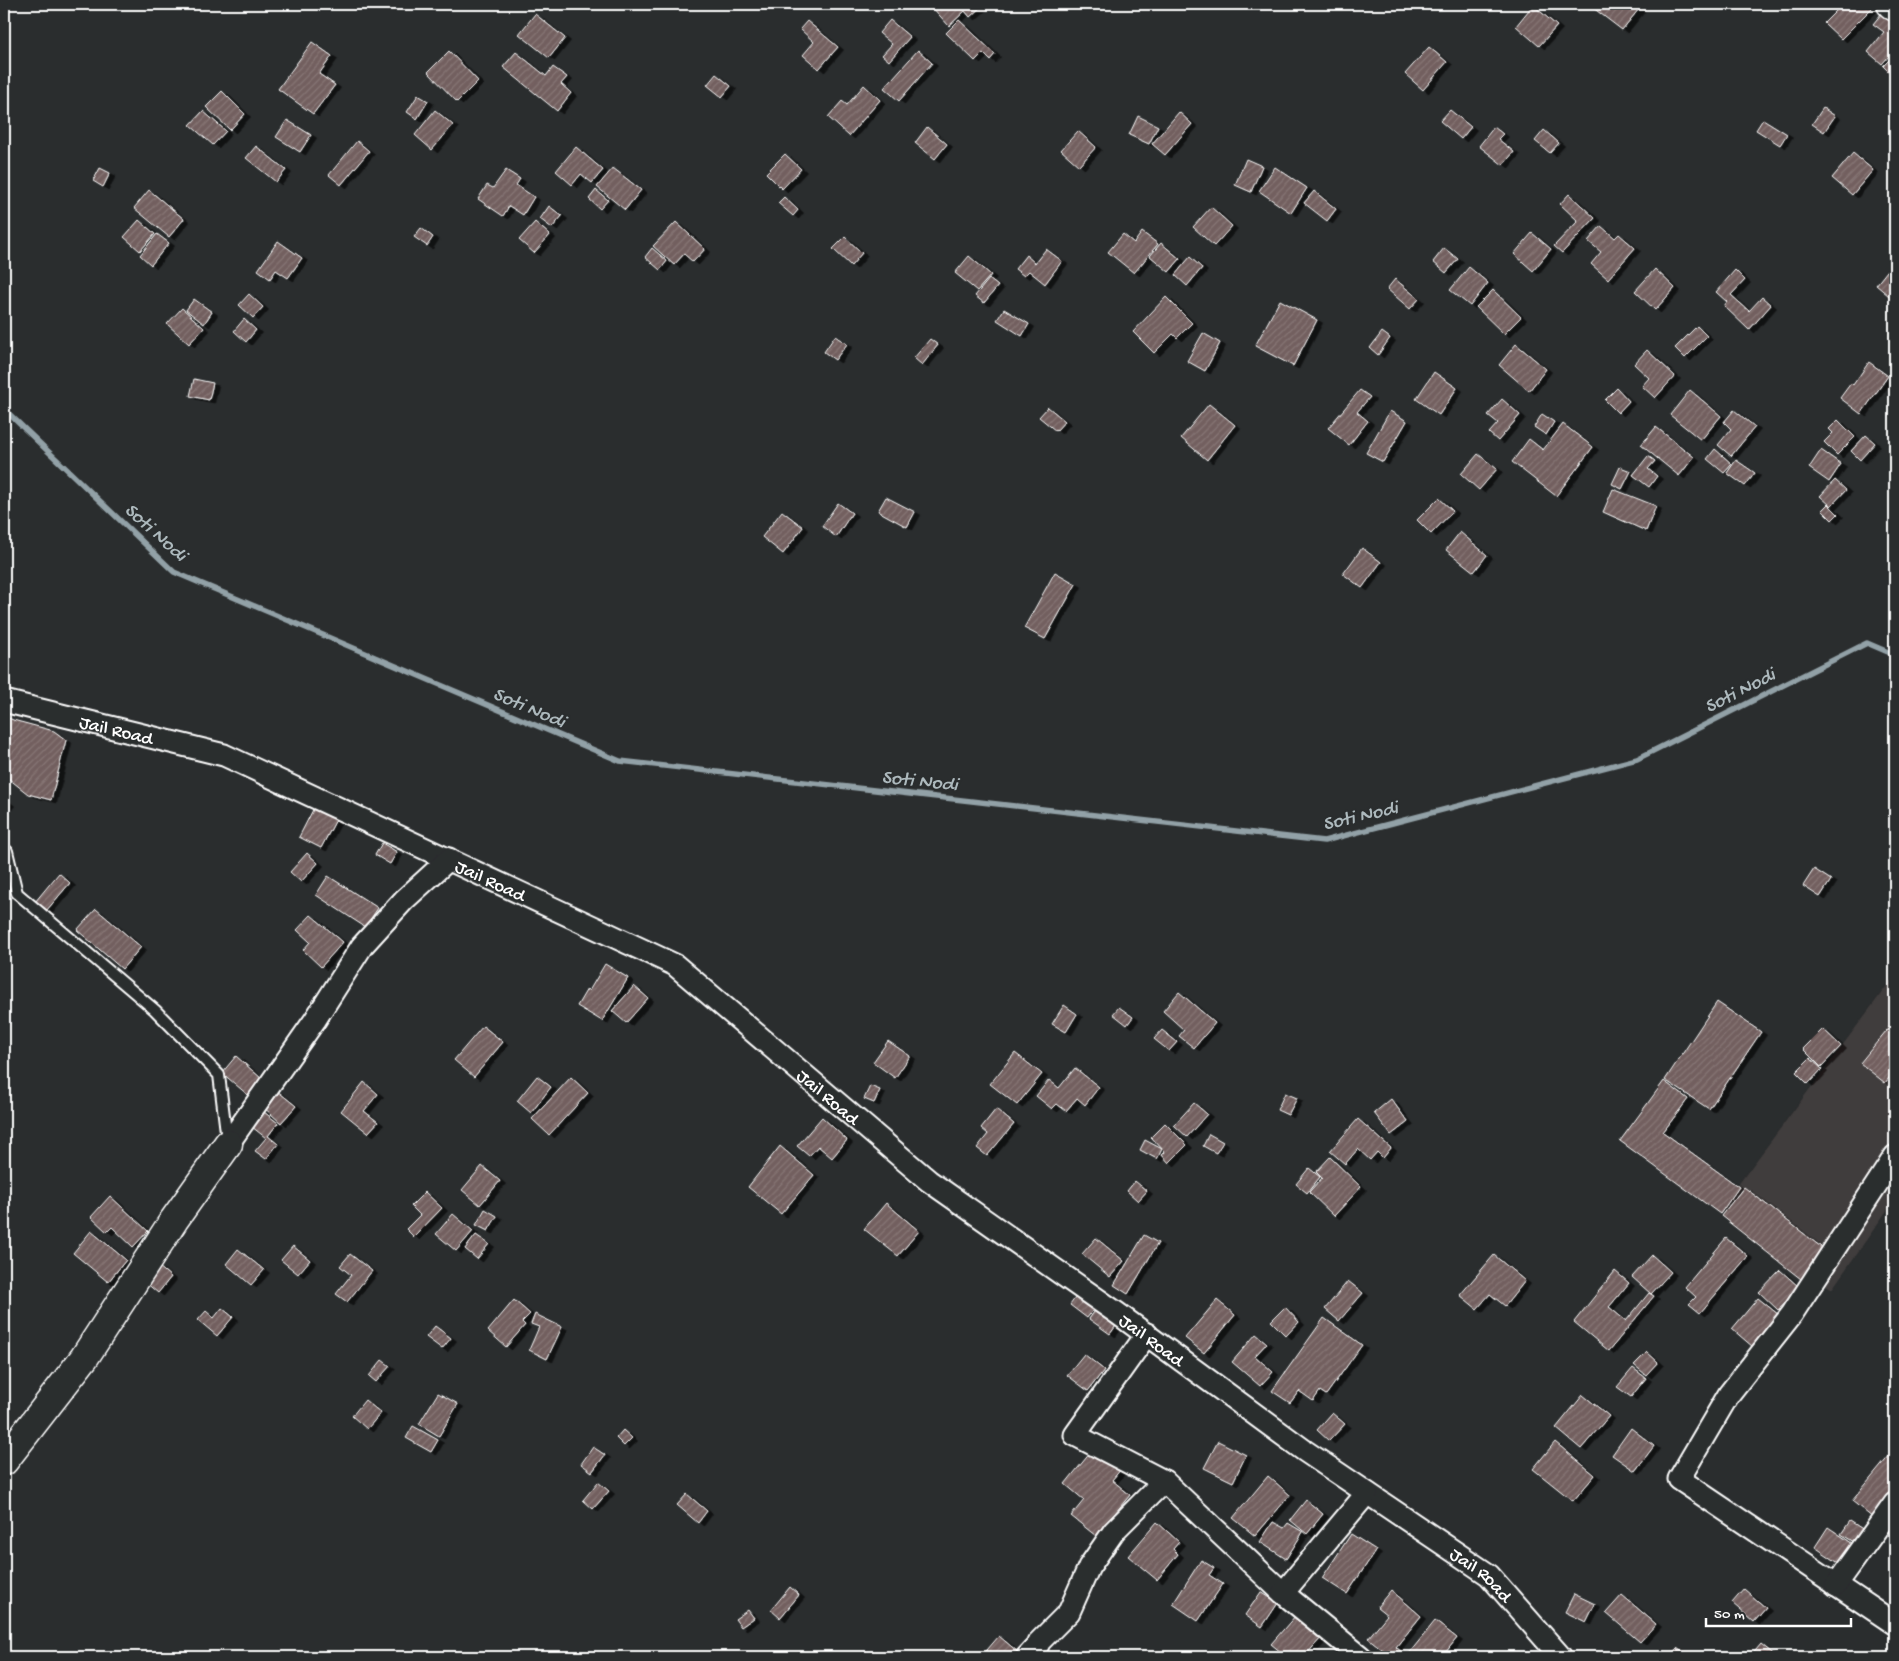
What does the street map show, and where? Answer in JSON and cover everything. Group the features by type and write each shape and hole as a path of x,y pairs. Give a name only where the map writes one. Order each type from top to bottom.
{"main road":[{"path":"1891,4 1895,7"},
{"path":"4,1461 84,1358 174,1220 228,1144"}],"street":[{"name":"Jail Road","path":"4,701 224,755 675,965 929,1181 1147,1334 1305,1451 1489,1575 1561,1657"},
{"path":"228,1144 315,1020 362,946 404,900 449,859"},
{"path":"1895,1156 1792,1314 1729,1394 1679,1479 1895,1624"},
{"path":"1147,1334 1075,1435 1164,1481 1283,1593 1361,1657"},
{"path":"1027,1657 1038,1643 1069,1612 1089,1567 1114,1531 1164,1481"},
{"path":"1283,1593 1367,1492"},
{"path":"1836,1585 1895,1503"}],"lane":[{"path":"4,849 17,892 155,1010 219,1076 228,1144"}],"shaded area":[{"path":"1895,975 1895,1199 1832,1289 1720,1209"}],"building":[{"path":"934,4 984,4 970,17 965,11 949,26 931,6"},
{"path":"1588,4 1643,4 1622,30"},
{"path":"1843,4 1876,4 1841,39 1824,23"},
{"path":"1533,5 1557,26 1539,46 1516,26"},
{"path":"1886,8 1895,19 1892,22 1895,24 1895,49 1882,64 1868,52 1884,32 1873,24"},
{"path":"535,14 565,38 549,58 519,34"},
{"path":"890,20 910,37 889,61 882,55 892,44 879,33"},
{"path":"959,20 995,54 990,60 983,53 975,61 946,33"},
{"path":"807,21 838,47 819,69 803,55 814,42 800,29"},
{"path":"312,42 332,56 319,74 335,85 313,114 278,89"},
{"path":"1429,47 1447,62 1423,90 1405,74"},
{"path":"918,50 932,63 899,101 884,88"},
{"path":"449,51 478,81 457,102 428,72"},
{"path":"516,52 546,76 553,67 567,77 561,84 571,93 557,111 503,67"},
{"path":"1895,56 1895,78 1883,66"},
{"path":"716,74 731,86 722,97 707,85"},
{"path":"864,85 880,100 849,136 828,117 842,101 847,105"},
{"path":"222,91 245,114 230,130 206,107"},
{"path":"418,95 428,101 417,119 407,112"},
{"path":"1823,108 1835,116 1824,132 1812,124"},
{"path":"435,110 453,125 432,150 415,135"},
{"path":"1450,110 1471,127 1461,139 1440,121"},
{"path":"203,111 226,131 213,145 190,125"},
{"path":"1179,112 1192,124 1165,155 1152,144"},
{"path":"1138,116 1158,126 1149,144 1129,135"},
{"path":"1763,119 1787,134 1780,145 1756,130"},
{"path":"287,120 311,135 300,152 276,137"},
{"path":"927,127 947,144 935,159 915,143"},
{"path":"1494,127 1503,134 1498,139 1514,152 1503,165 1479,146"},
{"path":"1544,130 1559,143 1550,153 1535,141"},
{"path":"1078,131 1096,147 1079,166 1061,150"},
{"path":"357,141 369,151 341,185 329,175"},
{"path":"256,146 286,170 276,182 246,158"},
{"path":"576,147 603,170 592,183 581,174 572,185 556,171"},
{"path":"1853,153 1873,170 1852,195 1832,178"},
{"path":"785,154 801,169 782,189 766,173"},
{"path":"1246,159 1262,166 1251,192 1235,185"},
{"path":"1275,167 1307,188 1291,213 1259,191"},
{"path":"100,168 110,173 103,187 93,181"},
{"path":"613,168 641,190 625,210 597,187"},
{"path":"506,170 520,179 516,185 534,197 523,215 509,206 503,216 478,199 487,185 493,188"},
{"path":"149,190 184,219 169,237 134,208"},
{"path":"596,190 608,200 600,209 589,199"},
{"path":"1314,191 1336,209 1327,221 1304,203"},
{"path":"1569,194 1595,218 1562,253 1554,246 1578,221 1560,204"},
{"path":"784,197 798,210 793,216 778,203"},
{"path":"549,206 562,216 552,228 540,219"},
{"path":"1211,207 1232,226 1214,246 1193,227"},
{"path":"139,220 155,234 140,251 124,237"},
{"path":"535,222 550,235 534,253 519,240"},
{"path":"676,222 705,249 693,262 684,254 674,265 653,246"},
{"path":"1601,226 1615,238 1619,234 1635,248 1608,279 1591,264 1601,252 1588,241"},
{"path":"421,228 433,237 427,246 414,237"},
{"path":"1142,232 1158,244 1134,273 1108,252 1123,234 1134,243"},
{"path":"1532,233 1551,249 1533,271 1514,254"},
{"path":"157,234 169,243 151,265 140,255"},
{"path":"845,237 862,253 851,266 833,249"},
{"path":"278,241 302,258 288,278 276,270 270,279 258,270"},
{"path":"1161,243 1180,259 1169,272 1150,256"},
{"path":"652,248 667,261 660,270 645,257"},
{"path":"1444,248 1458,259 1446,273 1433,262"},
{"path":"1046,249 1062,261 1045,284 1029,271 1024,276 1015,269 1026,255 1035,263"},
{"path":"969,256 991,275 977,291 955,273"},
{"path":"1190,257 1202,268 1187,286 1175,275"},
{"path":"1891,266 1895,269 1895,301 1876,285"},
{"path":"1469,267 1488,283 1470,306 1450,290"},
{"path":"1655,269 1675,288 1655,310 1635,291"},
{"path":"1735,270 1745,280 1731,295 1749,311 1762,297 1771,305 1749,330 1724,306 1727,302 1716,292"},
{"path":"989,279 998,286 984,303 975,296"},
{"path":"1395,279 1419,299 1410,309 1387,289"},
{"path":"1493,290 1521,317 1504,334 1476,307"},
{"path":"249,294 263,307 253,318 239,305"},
{"path":"1166,297 1192,323 1177,338 1173,334 1154,353 1133,332"},
{"path":"194,299 212,312 204,324 186,310"},
{"path":"1280,300 1317,320 1293,366 1255,346"},
{"path":"182,308 204,328 189,344 167,324"},
{"path":"1004,309 1029,324 1022,336 997,320"},
{"path":"244,319 256,330 246,342 234,331"},
{"path":"1697,326 1707,336 1685,358 1675,348"},
{"path":"1382,332 1390,338 1378,355 1370,348"},
{"path":"1203,333 1220,343 1205,371 1187,361"},
{"path":"835,336 847,344 835,360 824,352"},
{"path":"930,339 938,345 922,365 914,358"},
{"path":"1516,344 1546,369 1529,391 1499,365"},
{"path":"1647,350 1675,376 1655,398 1642,386 1649,378 1634,364"},
{"path":"1869,362 1888,376 1861,414 1840,398 1851,383 1853,385"},
{"path":"1434,372 1457,388 1439,415 1416,399"},
{"path":"194,379 213,383 209,400 190,396"},
{"path":"1617,388 1629,401 1618,413 1605,400"},
{"path":"1360,390 1370,397 1357,412 1368,421 1349,445 1328,428"},
{"path":"1690,390 1721,416 1701,440 1670,415"},
{"path":"1502,399 1520,415 1498,441 1489,433 1498,423 1488,415"},
{"path":"1209,404 1235,425 1207,460 1181,438"},
{"path":"1048,407 1065,421 1056,431 1039,417"},
{"path":"1734,410 1755,427 1731,456 1718,445 1731,429 1724,422"},
{"path":"1390,411 1407,421 1383,462 1366,453"},
{"path":"1542,414 1554,422 1546,435 1534,427"},
{"path":"1838,420 1855,437 1837,455 1824,442 1833,433 1829,429"},
{"path":"1563,424 1593,447 1556,496 1512,462 1529,439 1543,450"},
{"path":"1656,427 1694,457 1679,476 1641,445"},
{"path":"1866,435 1875,443 1860,460 1851,451"},
{"path":"1715,449 1732,464 1724,473 1707,459"},
{"path":"1821,450 1841,464 1829,482 1809,468"},
{"path":"1478,454 1497,469 1479,490 1461,474"},
{"path":"1648,456 1655,461 1648,469 1657,476 1649,487 1633,475"},
{"path":"1736,460 1755,473 1745,486 1727,473"},
{"path":"1620,467 1631,471 1622,489 1612,484"},
{"path":"1835,480 1846,490 1831,506 1820,496"},
{"path":"1613,489 1656,506 1646,531 1603,512"},
{"path":"886,497 915,512 907,527 878,511"},
{"path":"1439,498 1453,511 1431,534 1417,520"},
{"path":"838,503 852,513 836,537 822,526"},
{"path":"1828,504 1838,514 1832,520 1822,510"},
{"path":"782,511 803,527 783,554 762,537"},
{"path":"1460,532 1487,555 1474,572 1446,550"},
{"path":"1362,548 1381,562 1362,588 1343,574"},
{"path":"1055,572 1076,584 1045,639 1024,628"},
{"path":"4,716 54,731 66,740 51,800 28,794 4,775"},
{"path":"4,799 9,803 4,809"},
{"path":"318,800 340,812 321,848 299,837"},
{"path":"382,843 397,852 390,864 375,855"},
{"path":"307,853 318,863 301,882 290,872"},
{"path":"1814,869 1831,880 1820,897 1803,886"},
{"path":"59,873 70,883 46,911 35,902"},
{"path":"328,876 378,908 365,927 316,895"},
{"path":"96,909 141,947 122,969 77,930"},
{"path":"311,915 343,942 321,967 303,950 310,942 297,930"},
{"path":"605,964 628,978 602,1021 577,1006 587,989 589,991"},
{"path":"634,986 648,998 626,1023 612,1011"},
{"path":"1179,992 1215,1023 1194,1048 1179,1036 1184,1030 1163,1011"},
{"path":"1717,1002 1761,1032 1709,1109 1665,1080"},
{"path":"1064,1005 1077,1014 1066,1032 1052,1024"},
{"path":"1119,1007 1133,1017 1127,1025 1113,1014"},
{"path":"1895,1020 1895,1070 1885,1083 1860,1063"},
{"path":"483,1026 503,1042 474,1077 454,1060"},
{"path":"1823,1029 1841,1046 1821,1067 1803,1049"},
{"path":"1162,1030 1177,1042 1169,1051 1154,1039"},
{"path":"888,1041 910,1056 895,1078 873,1062"},
{"path":"1015,1053 1042,1074 1017,1105 990,1084"},
{"path":"236,1056 262,1079 248,1095 222,1073"},
{"path":"1810,1058 1822,1069 1808,1084 1796,1072"},
{"path":"1075,1068 1099,1087 1085,1105 1077,1098 1066,1111 1057,1104 1052,1109 1036,1096 1049,1080 1059,1088"},
{"path":"537,1076 551,1087 531,1113 517,1101"},
{"path":"571,1077 588,1093 549,1135 532,1119"},
{"path":"1664,1081 1688,1099 1663,1132 1739,1187 1720,1214 1620,1141"},
{"path":"364,1082 378,1094 364,1111 378,1122 368,1133 341,1111"},
{"path":"870,1086 880,1090 874,1103 864,1099"},
{"path":"276,1090 296,1106 281,1123 262,1106"},
{"path":"1285,1093 1297,1098 1288,1115 1277,1110"},
{"path":"1391,1099 1408,1122 1391,1135 1374,1113"},
{"path":"1194,1103 1207,1114 1187,1137 1174,1125"},
{"path":"259,1108 278,1123 268,1136 278,1144 266,1159 255,1151 266,1138 247,1123"},
{"path":"996,1109 1014,1124 987,1156 977,1148 988,1134 981,1128"},
{"path":"822,1117 847,1140 832,1158 818,1146 809,1156 797,1146"},
{"path":"1358,1119 1391,1148 1383,1158 1377,1152 1370,1160 1358,1149 1345,1164 1330,1151"},
{"path":"1165,1123 1187,1145 1169,1163 1162,1155 1165,1152 1151,1137"},
{"path":"1209,1134 1223,1142 1216,1153 1203,1146"},
{"path":"1145,1140 1162,1149 1157,1159 1140,1150"},
{"path":"780,1146 814,1175 781,1214 748,1187"},
{"path":"1330,1157 1361,1187 1334,1216 1309,1192 1322,1178 1316,1172"},
{"path":"482,1166 500,1181 480,1205 462,1190"},
{"path":"1309,1168 1320,1177 1307,1193 1296,1184"},
{"path":"1135,1181 1147,1191 1138,1201 1127,1191"},
{"path":"1744,1187 1830,1254 1806,1283 1721,1216"},
{"path":"425,1192 442,1208 414,1237 406,1229 420,1215 411,1206"},
{"path":"110,1196 148,1231 133,1247 112,1227 107,1232 91,1217"},
{"path":"886,1203 919,1231 898,1256 864,1229"},
{"path":"485,1209 497,1216 488,1231 476,1225"},
{"path":"453,1214 473,1231 456,1251 436,1234"},
{"path":"91,1231 126,1260 108,1282 73,1253"},
{"path":"476,1235 489,1244 477,1259 465,1249"},
{"path":"1144,1235 1158,1243 1128,1294 1114,1285"},
{"path":"1096,1238 1124,1261 1110,1277 1082,1254"},
{"path":"1726,1238 1748,1256 1700,1313 1689,1304 1696,1297 1685,1287"},
{"path":"293,1246 310,1260 298,1274 281,1260"},
{"path":"238,1249 264,1270 251,1285 226,1264"},
{"path":"350,1254 372,1271 347,1302 336,1294 351,1275 340,1266"},
{"path":"1494,1255 1525,1281 1505,1306 1490,1294 1477,1309 1460,1295"},
{"path":"1652,1255 1671,1272 1651,1294 1632,1277"},
{"path":"158,1266 171,1277 158,1293 145,1282"},
{"path":"1780,1270 1799,1287 1778,1310 1759,1292"},
{"path":"1615,1271 1629,1283 1609,1307 1626,1321 1649,1293 1654,1296 1609,1351 1574,1322"},
{"path":"1348,1281 1363,1293 1339,1321 1325,1309"},
{"path":"1081,1290 1098,1303 1087,1318 1070,1305"},
{"path":"1758,1298 1779,1315 1753,1347 1732,1329"},
{"path":"514,1300 530,1314 522,1322 525,1325 506,1347 488,1331"},
{"path":"1217,1300 1235,1315 1204,1353 1185,1338"},
{"path":"1285,1307 1299,1322 1286,1336 1271,1321"},
{"path":"222,1308 233,1317 217,1336 198,1320 206,1311 214,1318"},
{"path":"1097,1308 1118,1323 1110,1334 1089,1319"},
{"path":"535,1314 562,1327 547,1359 529,1350 539,1327 531,1324"},
{"path":"1324,1318 1362,1345 1326,1395 1320,1391 1313,1401 1299,1391 1290,1403 1272,1391"},
{"path":"435,1326 451,1338 442,1349 426,1337"},
{"path":"1256,1334 1267,1343 1255,1356 1273,1372 1260,1386 1232,1362"},
{"path":"1647,1352 1658,1362 1646,1375 1634,1365"},
{"path":"1084,1354 1104,1370 1088,1391 1067,1375"},
{"path":"382,1360 390,1366 376,1382 369,1376"},
{"path":"1633,1368 1646,1378 1631,1397 1617,1387"},
{"path":"438,1393 458,1404 439,1436 419,1424"},
{"path":"1583,1395 1609,1416 1581,1449 1556,1428"},
{"path":"365,1400 381,1413 367,1429 352,1416"},
{"path":"1332,1413 1345,1424 1329,1441 1317,1430"},
{"path":"413,1426 438,1440 431,1452 406,1438"},
{"path":"1631,1428 1654,1446 1635,1471 1612,1455"},
{"path":"623,1430 632,1438 624,1446 616,1438"},
{"path":"1218,1441 1246,1455 1233,1482 1204,1468"},
{"path":"1555,1442 1595,1475 1573,1501 1533,1469"},
{"path":"593,1447 605,1455 592,1472 581,1464"},
{"path":"1095,1447 1121,1469 1112,1480 1130,1495 1096,1536 1071,1516 1084,1500 1065,1484"},
{"path":"1895,1449 1895,1491 1873,1518 1852,1501"},
{"path":"1268,1476 1290,1495 1255,1536 1233,1518"},
{"path":"598,1482 609,1491 593,1509 583,1500"},
{"path":"687,1494 707,1511 698,1523 677,1505"},
{"path":"1306,1500 1323,1514 1307,1534 1290,1520"},
{"path":"1850,1521 1867,1532 1859,1545 1841,1534"},
{"path":"1157,1522 1179,1542 1173,1549 1178,1554 1157,1580 1128,1556"},
{"path":"1273,1522 1284,1528 1288,1523 1303,1532 1286,1559 1260,1542"},
{"path":"1828,1527 1859,1548 1846,1568 1815,1547"},
{"path":"1351,1534 1376,1550 1347,1594 1322,1578"},
{"path":"1201,1560 1214,1568 1209,1575 1223,1584 1198,1621 1173,1604"},
{"path":"790,1587 799,1595 780,1618 771,1610"},
{"path":"1744,1589 1766,1608 1754,1622 1732,1603"},
{"path":"1391,1590 1421,1616 1396,1647 1405,1655 1403,1657 1392,1657 1368,1638 1387,1615 1377,1607"},
{"path":"1261,1592 1278,1603 1262,1627 1245,1615"},
{"path":"1574,1594 1595,1604 1586,1622 1565,1612"},
{"path":"1622,1595 1656,1624 1640,1642 1606,1613"},
{"path":"748,1610 754,1618 741,1627 735,1619"},
{"path":"1296,1615 1322,1637 1304,1657 1287,1657 1271,1644"},
{"path":"1435,1621 1457,1638 1442,1657 1406,1657"},
{"path":"999,1636 1018,1652 1013,1657 981,1657"},
{"path":"1761,1644 1777,1657 1750,1657"},
{"path":"1677,1648 1689,1657 1669,1657"}],"waterway":[{"name":"Soti Nodi","path":"4,409 174,572 620,761 1324,841 1637,759 1867,643 1895,655"}]}
